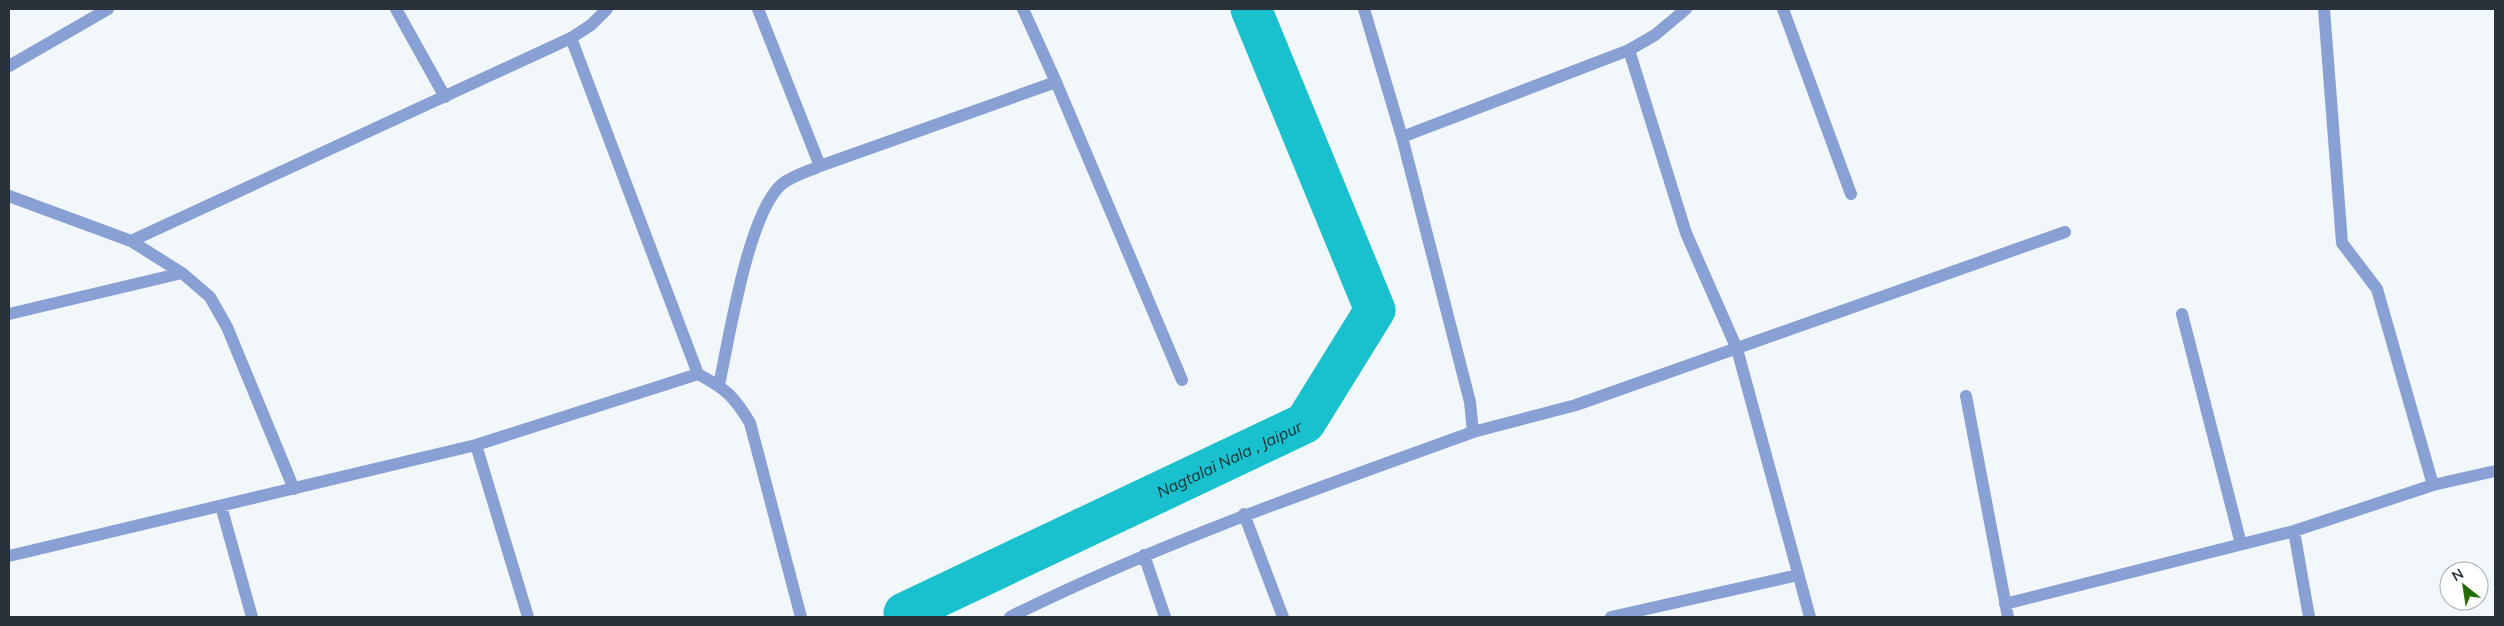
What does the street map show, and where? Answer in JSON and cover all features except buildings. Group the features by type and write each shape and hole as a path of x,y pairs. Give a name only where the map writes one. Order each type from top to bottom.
{"street":[{"path":"9,66 108,9"},
{"path":"396,9 445,97"},
{"path":"131,241 571,38 592,25 607,9"},
{"path":"758,9 820,166"},
{"path":"1024,9 1182,380"},
{"path":"1364,9 1402,136 1470,402 1472,432"},
{"path":"1402,136 1629,50 1655,35 1686,9"},
{"path":"1783,9 1851,194"},
{"path":"2324,9 2342,243 2377,290 2433,485"},
{"path":"571,38 698,374 719,385 736,399 750,423 800,617"},
{"path":"1629,50 1686,233 1737,350 1810,617"},
{"path":"719,385 753,234 767,205 782,184 820,166 1056,82"},
{"path":"9,196 131,241 182,273 210,297 227,327 294,489"},
{"path":"1010,617 1144,556 1244,514 1472,432 1576,405 1737,350 2064,232"},
{"path":"9,314 182,273"},
{"path":"2182,314 2241,544"},
{"path":"9,556 476,445 698,374"},
{"path":"1966,396 1997,547 2008,617"},
{"path":"476,445 528,617"},
{"path":"2005,604 2294,531 2433,485 2495,471"},
{"path":"220,506 252,617"},
{"path":"1244,514 1283,617"},
{"path":"2294,531 2309,617"},
{"path":"1144,556 1165,617"},
{"path":"1611,617 1798,575"}],"waterway":[{"name":"Nagtalai Nala , Jaipur","path":"905,617 904,613 1305,423 1375,310 1251,9"}]}
